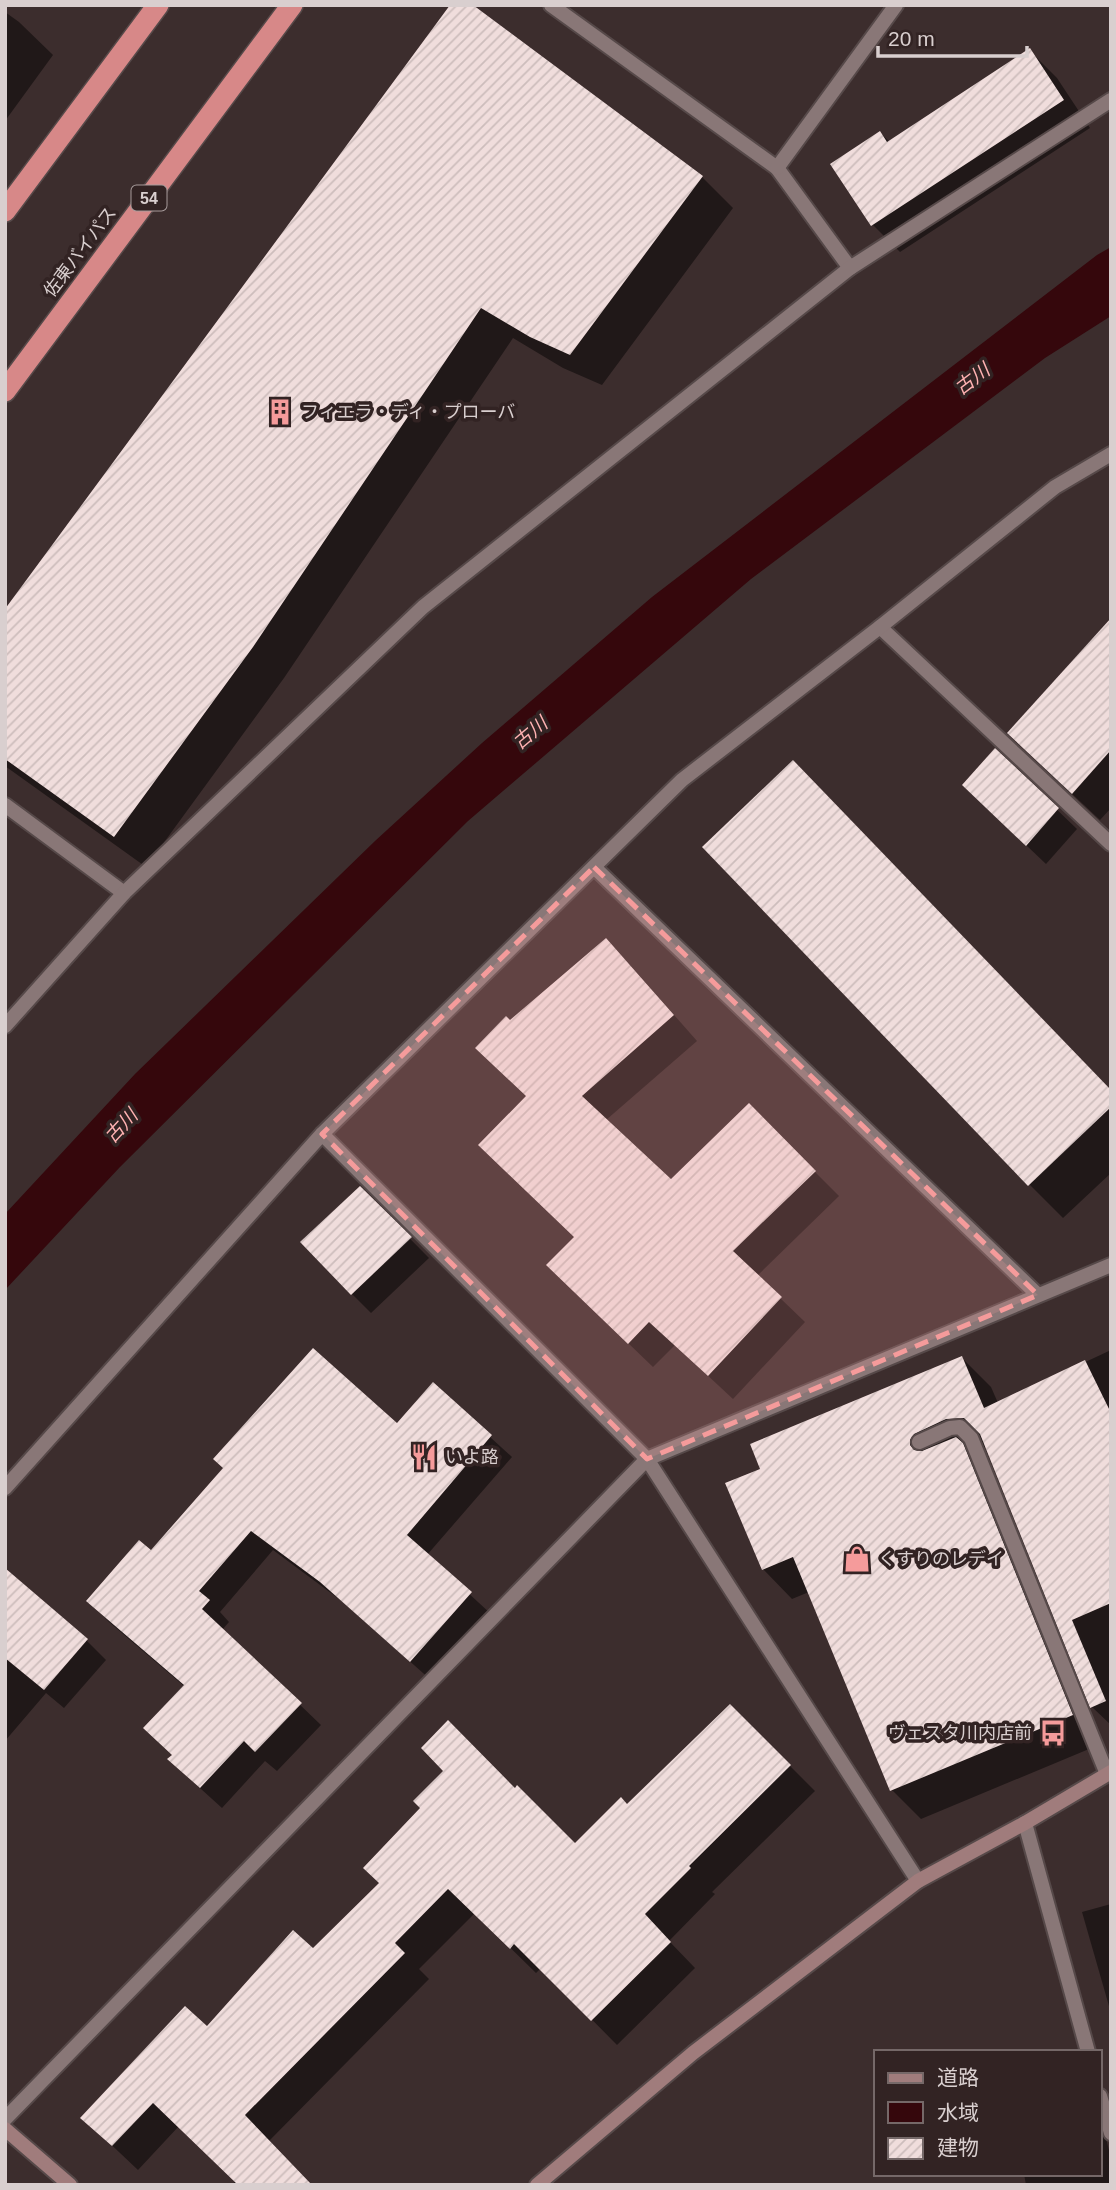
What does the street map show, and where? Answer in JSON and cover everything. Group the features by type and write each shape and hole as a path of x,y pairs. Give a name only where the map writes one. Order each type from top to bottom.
{"highway":[{"path":"5,211 158,5"},
{"name":"佐東バイパス","path":"5,391 292,5"}],"street":[{"path":"551,5 777,168 849,268"},
{"path":"777,168 896,5"},
{"path":"5,1026 124,893 423,607 849,268 1111,100"},
{"path":"5,1488 322,1135 682,779 880,627 1055,487 1111,454"},
{"path":"880,627 1111,844"},
{"path":"5,805 124,893"},
{"path":"594,867 1038,1295"},
{"path":"322,1135 647,1459 918,1881"},
{"path":"5,2119 647,1459 1111,1265"},
{"path":"537,2185 693,2053 918,1881 1025,1823 1109,1773 971,1438 960,1427 950,1428 919,1442"},
{"path":"1025,1823 1087,2050"},
{"path":"1102,2103 1111,2133"},
{"path":"5,2129 70,2185"}],"highlighted area":[{"path":"594,867 1038,1295 647,1459 322,1134"}],"water":[{"name":"古川","path":"1111,247 1111,316 1045,358 751,579 468,821 120,1167 5,1290 5,1214 135,1074 375,841 482,743 652,597 1097,255"}],"building":[{"path":"450,5 473,5 703,176 570,355 530,337 481,308 253,647 114,837 5,759 5,609"},
{"path":"1030,48 1064,100 871,226 830,164 880,131 887,142"},
{"path":"1111,618 1111,750 1072,794 1007,733"},
{"path":"995,748 1059,808 1026,846 962,785"},
{"path":"793,760 1111,1090 1111,1107 1028,1186 702,847"},
{"path":"606,938 674,1015 582,1096 671,1179 749,1103 816,1171 733,1251 782,1297 708,1376 649,1322 628,1344 546,1265 574,1237 478,1145 526,1096 475,1048 506,1016 510,1020"},
{"path":"360,1186 412,1237 351,1295 300,1242"},
{"path":"313,1348 397,1423 433,1382 492,1435 407,1535 472,1592 410,1662 320,1582 251,1531 199,1591 210,1600 202,1609 302,1703 255,1752 244,1741 200,1788 167,1759 172,1755 143,1728 184,1685 86,1601 139,1540 151,1550 223,1468 213,1459"},
{"path":"962,1356 984,1408 1085,1360 1111,1413 1111,1603 1072,1620 1106,1701 1090,1708 980,1434 964,1418 946,1419 914,1434 910,1445 914,1450 922,1451 956,1437 963,1443 1073,1715 890,1791 793,1557 762,1570 725,1483 760,1469 750,1444"},
{"path":"5,1568 88,1639 44,1690 5,1658"},
{"path":"730,1704 791,1765 689,1866 691,1868 645,1914 671,1942 591,2021 514,1944 510,1949 448,1889 395,1943 405,1953 245,2115 312,2185 238,2185 153,2103 112,2146 80,2118 185,2006 207,2026 293,1930 313,1948 379,1883 363,1868 420,1808 413,1801 443,1771 421,1748 448,1720 515,1788 517,1785 575,1843 621,1797 627,1804"}],"place":[{"name":"フィエラ・ディ・プローバ","path":"280,412"},
{"name":"いよ路","path":"424,1457"},
{"name":"くすりのレデイ","path":"857,1559"},
{"name":"ヴェスタ川内店前","path":"1053,1733"}]}
